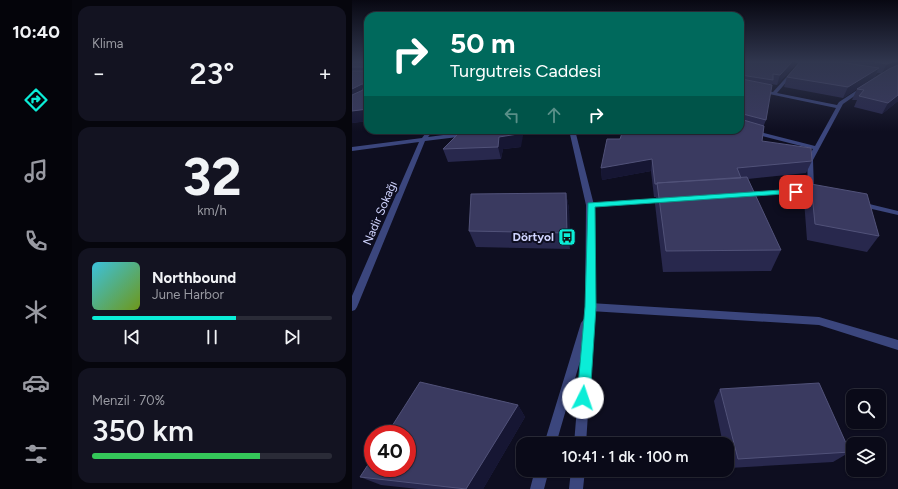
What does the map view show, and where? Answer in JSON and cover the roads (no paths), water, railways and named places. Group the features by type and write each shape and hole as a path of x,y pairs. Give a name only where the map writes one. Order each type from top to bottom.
{"street":[{"path":"774,94 781,85"},
{"path":"811,190 810,160 838,107 841,103 867,86"},
{"path":"744,88 838,107"},
{"path":"744,130 816,148"},
{"name":"Nadir Sokağı","path":"352,307 423,140 428,134"},
{"path":"352,149 463,134"},
{"path":"573,134 590,205 590,307 581,437"},
{"path":"740,195 811,190 826,194"},
{"path":"590,205 677,199"},
{"path":"855,202 898,213"},
{"path":"590,307 819,321 898,345"},
{"path":"552,437 590,307"},
{"path":"537,489 540,477"},
{"path":"576,489 577,477"}],"place":[{"name":"Dörtyol","path":"567,237"}]}
